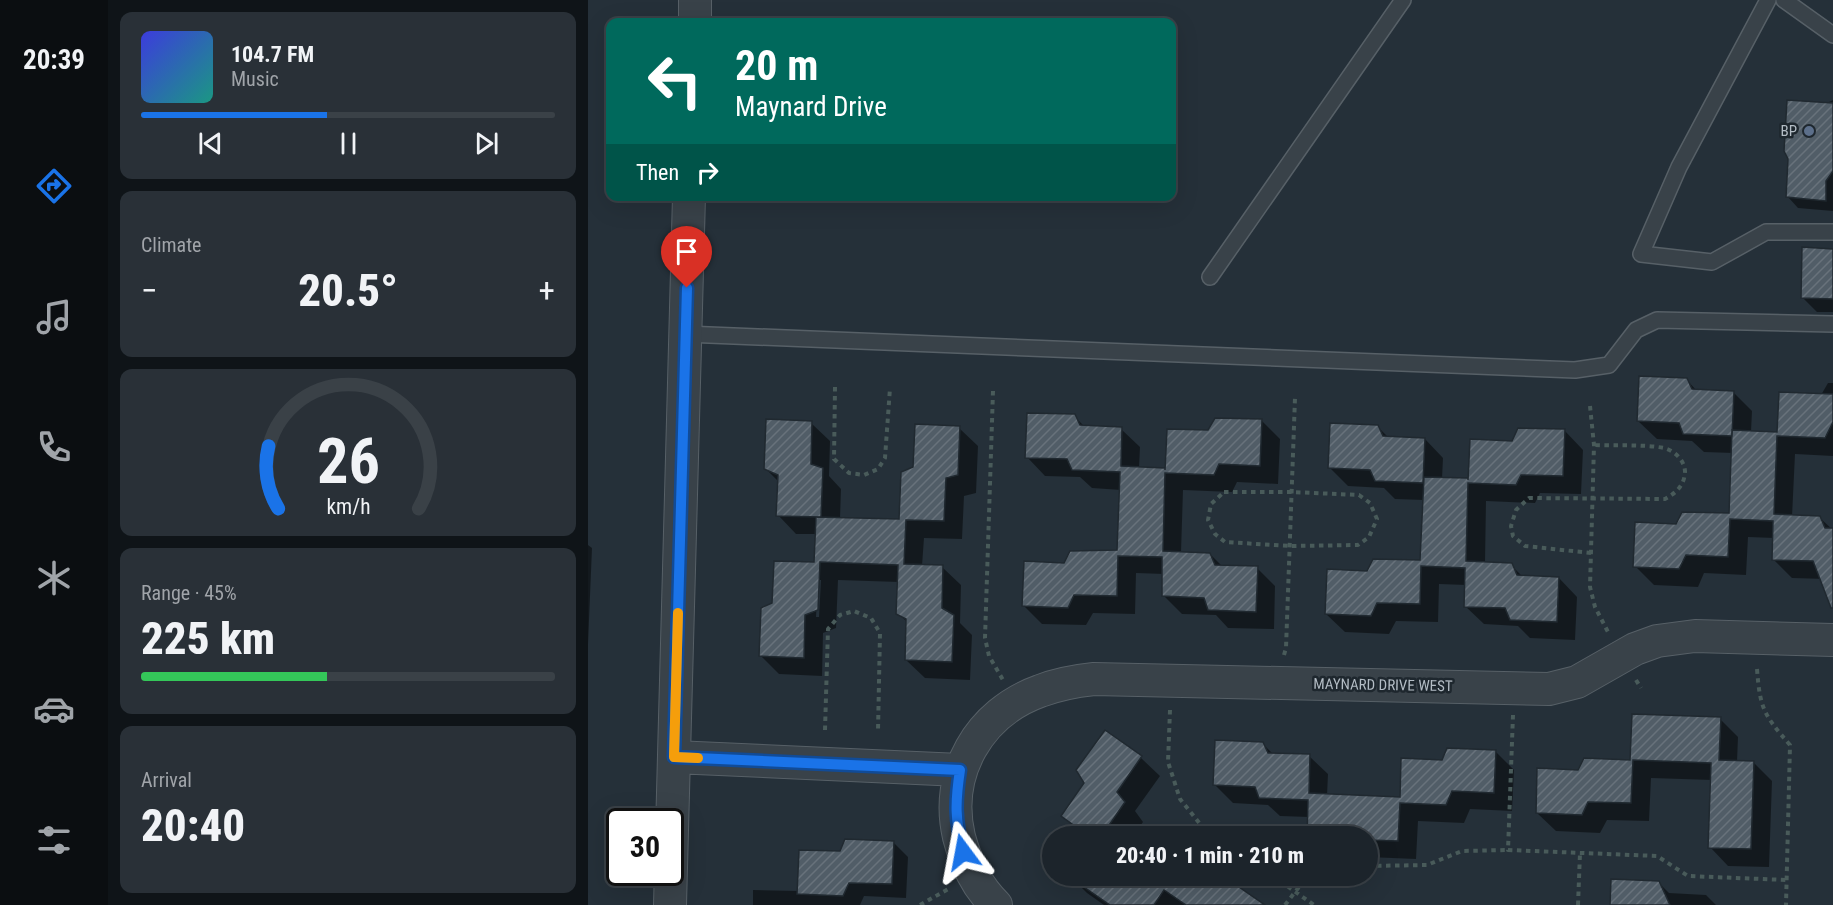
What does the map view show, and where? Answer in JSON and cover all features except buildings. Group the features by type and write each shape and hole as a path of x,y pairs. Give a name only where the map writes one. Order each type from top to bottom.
{"street":[{"path":"695,0 695,18"},
{"path":"670,905 689,201"},
{"name":"MAYNARD DRIVE WEST","path":"960,770 975,742 991,722 1019,701 1066,682 1094,679 1508,688 1559,687 1577,682 1622,656 1657,641 1695,636 1833,640"},
{"path":"674,757 960,770 956,798 956,824 963,852 973,876 996,905"}],"lane":[{"path":"1210,277 1402,0"},
{"path":"1768,0 1679,167 1641,254 1712,262 1766,232 1833,232"},
{"path":"1784,0 1833,35"},
{"path":"685,334 1575,370 1610,365 1636,330 1656,320 1833,324"}],"path":[{"path":"835,387 834,459 849,473 864,476 878,469 885,458 890,388"},
{"path":"993,391 985,638 989,656 997,673 1019,701"},
{"path":"1286,648 1294,398"},
{"path":"1590,406 1594,445 1590,587 1594,607 1622,656"},
{"path":"1591,553 1525,546 1513,536 1511,526 1516,510 1529,498 1665,499 1677,492 1685,477 1684,464 1677,455 1666,448 1594,445"},
{"path":"1224,492 1292,492 1359,495 1370,503 1377,519 1369,537 1358,545 1290,546 1226,542 1215,534 1208,520 1211,504 1224,492"},
{"path":"825,730 828,629 840,615 854,611 871,618 880,633 878,731"},
{"path":"1757,669 1759,699 1770,722 1790,744 1786,905"},
{"path":"1508,688 1513,720 1508,850"},
{"path":"1170,709 1168,762 1180,799 1203,826"},
{"path":"1378,867 1427,865 1462,851 1508,850 1657,856 1688,876 1786,880"},
{"path":"1578,905 1580,853"},
{"path":"1287,886 1314,905"},
{"path":"1285,905 1299,886"},
{"path":"920,905 946,890"}],"slow traffic":[{"path":"678,613 674,757 698,758"}],"place":[{"name":"BP","path":"1809,131"}],"route":[{"path":"687,288 674,757 960,770 956,798 956,824 963,852"}]}
